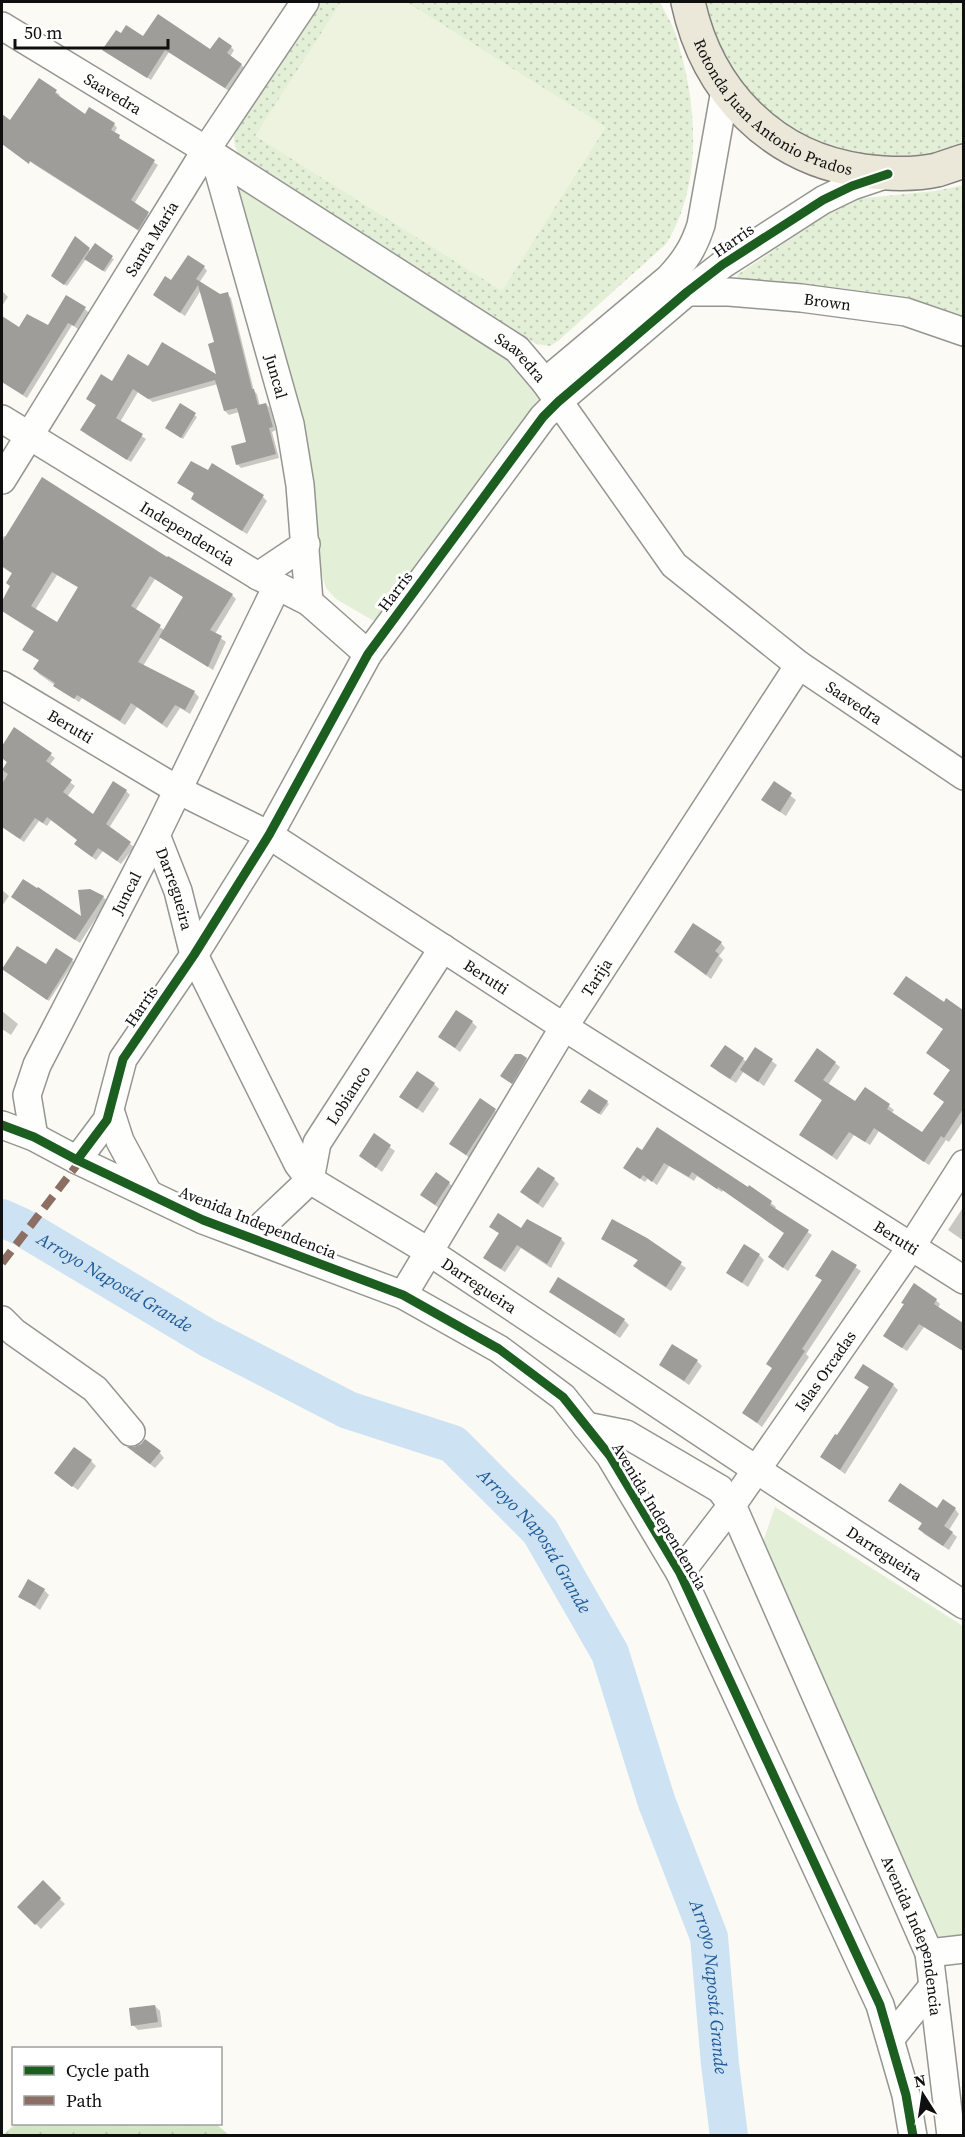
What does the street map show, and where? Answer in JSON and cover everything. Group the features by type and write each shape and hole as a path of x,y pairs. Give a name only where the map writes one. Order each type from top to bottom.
{"main road":[{"name":"Rotonda Juan Antonio Prados","path":"688,2 701,48 725,90 757,124 797,151 841,168 888,174 936,170 963,161"}],"street":[{"name":"Santa María","path":"2,480 28,435 305,2"},
{"name":"Saavedra","path":"2,26 210,152 518,349 674,565 799,665 963,776"},
{"name":"Harris","path":"77,1160 107,1120 123,1059 194,955 269,835 368,654 543,417 551,392 685,262 694,245 705,208 725,90"},
{"name":"Juncal","path":"210,152 290,424 300,485 309,602"},
{"name":"Harris","path":"551,392 759,240 823,200 852,186 888,174"},
{"name":"Brown","path":"687,292 729,292 801,298 906,312 963,332"},
{"name":"Independencia","path":"2,419 268,581 309,602 368,654"},
{"path":"268,581 306,544"},
{"name":"Juncal","path":"34,1137 27,1095 37,1065 178,790 268,581"},
{"name":"Tarija","path":"403,1295 564,1027 799,665"},
{"name":"Berutti","path":"2,685 178,790 269,835 564,1027 963,1281"},
{"name":"Darregueira","path":"156,835 178,891 194,955 298,1164 310,1180 428,1251 963,1605"},
{"name":"Lobianco","path":"310,1180 317,1143 443,948"},
{"path":"110,1110 120,1141 148,1193"},
{"name":"Avenida Independencia","path":"2,1125 34,1137 203,1220 251,1236 403,1295 499,1349 562,1397 609,1456 680,1573 880,2006 891,2038 912,2127"},
{"name":"Islas Orcadas","path":"680,1573 757,1470 911,1247 963,1164"},
{"path":"251,1236 310,1180"},
{"path":"2,1320 14,1332 95,1389 131,1432"},
{"name":"Avenida Independencia","path":"586,1426 626,1434 720,1489 732,1505 929,1953 951,2136"},
{"path":"929,1953 963,1949"},
{"path":"891,2038 933,1986"},
{"path":"912,2127 936,2136"}],"green space":[{"path":"319,2 660,2 677,40 687,80 693,128 693,152 685,200 666,244 558,341 550,346 536,344 239,155 233,133"},
{"path":"341,2 407,2 606,127 502,291 255,136"},
{"path":"707,2 963,2 963,146 922,156 896,158 863,155 831,146 801,132 773,114 749,91 730,64 715,35"},
{"path":"238,185 502,355 516,367 543,406 520,425 501,448 392,614 378,621 372,620 336,599 326,588 235,187"},
{"path":"963,185 963,318 939,308 885,295 856,290 738,279 737,275 831,212 856,199 935,191"},
{"path":"775,1507 963,1626 963,1940 938,1944 762,1545"},
{"path":"15,2125 217,2125 229,2135 2,2135"}],"building":[{"path":"158,14 210,49 219,37 232,46 227,53 242,64 225,88 165,50 147,78 102,50 116,30 121,33 126,25 143,36"},
{"path":"39,78 57,90 55,93 85,114 89,107 115,123 111,130 120,135 119,138 155,160 131,200 149,212 138,230 30,161 29,164 2,144 2,114 10,120"},
{"path":"75,236 90,248 64,285 51,276"},
{"path":"95,243 113,256 103,271 84,259"},
{"path":"188,255 205,266 196,279 220,294 228,292 252,389 254,389 258,405 266,403 273,427 269,428 276,454 236,465 231,446 246,442 237,408 224,411 215,380 148,399 133,389 116,418 143,434 127,460 80,430 96,405 86,399 101,374 112,381 128,354 148,366 162,342 216,374 208,344 214,342 198,285 180,313 153,295 165,276 171,280"},
{"path":"66,295 86,307 74,326 68,323 23,395 2,382 2,316 19,327 27,314 48,325"},
{"path":"180,403 196,413 181,438 165,428"},
{"path":"191,461 208,470 212,463 264,495 242,531 191,499 194,493 177,483"},
{"path":"42,477 167,557 233,594 210,630 222,636 208,667 159,637 183,597 150,576 131,606 161,625 138,662 195,691 185,710 175,705 162,724 131,703 120,721 77,695 74,699 53,686 55,683 33,669 39,660 22,650 34,631 2,611 2,601 10,586 6,583 12,573 2,566 2,542","holes":["52,572 78,587 57,622 31,606"]},
{"path":"14,727 52,753 46,761 72,780 63,792 93,814 113,781 127,790 106,824 131,842 117,861 98,848 92,857 74,844 77,840 47,817 43,823 35,818 20,839 2,827 2,784 8,774 2,770 7,762 2,758 2,746"},
{"path":"774,781 792,793 780,812 761,800"},
{"path":"23,879 81,916 78,890 90,889 104,896 75,940 11,897"},
{"path":"693,923 722,942 715,951 719,954 706,975 674,952"},
{"path":"17,946 46,964 56,948 73,959 47,1000 2,969"},
{"path":"906,976 944,1002 946,998 963,1010 963,1109 944,1138 941,1136 924,1162 874,1128 865,1142 849,1132 832,1156 799,1135 822,1100 794,1081 817,1048 836,1062 823,1080 855,1101 865,1087 890,1104 887,1109 922,1132 944,1102 933,1094 950,1070 926,1053 943,1029 893,994"},
{"path":"456,1010 473,1021 455,1048 438,1037"},
{"path":"725,1045 744,1058 730,1079 710,1066"},
{"path":"755,1047 773,1059 758,1082 740,1070"},
{"path":"515,1054 521,1054 527,1058 512,1084 500,1076"},
{"path":"417,1071 435,1083 417,1109 399,1097"},
{"path":"589,1089 608,1101 599,1114 580,1102"},
{"path":"480,1098 496,1109 466,1155 449,1144"},
{"path":"657,1127 748,1187 749,1185 772,1201 770,1205 809,1230 783,1268 768,1257 784,1233 718,1187 717,1189 692,1172 689,1177 664,1163 652,1182 643,1175 640,1179 623,1168 637,1147 642,1150"},
{"path":"374,1133 391,1145 376,1168 359,1156"},
{"path":"538,1167 555,1178 538,1204 520,1192"},
{"path":"436,1172 450,1182 435,1205 420,1195"},
{"path":"498,1213 521,1228 527,1219 562,1238 547,1264 517,1245 501,1269 483,1258 499,1233 489,1227"},
{"path":"612,1219 647,1238 682,1262 666,1287 633,1266 638,1260 601,1239"},
{"path":"744,1244 760,1254 742,1283 726,1273"},
{"path":"832,1250 857,1265 802,1349 805,1351 757,1423 742,1413 772,1368 766,1364 822,1280 815,1276"},
{"path":"558,1277 625,1319 615,1334 549,1292"},
{"path":"914,1283 937,1299 934,1304 963,1323 963,1351 919,1324 902,1348 883,1336 904,1304 901,1303"},
{"path":"672,1344 698,1360 684,1381 659,1365"},
{"path":"863,1364 894,1384 840,1470 820,1457 869,1387 854,1378"},
{"path":"145,1439 161,1451 150,1464 127,1447 141,1444"},
{"path":"74,1447 92,1460 72,1487 54,1473"},
{"path":"900,1483 937,1508 943,1499 956,1508 944,1526 953,1532 943,1546 918,1529 922,1523 888,1501"},
{"path":"28,1579 45,1589 35,1606 18,1597"},
{"path":"43,1880 61,1898 35,1925 17,1907"},
{"path":"155,2005 158,2022 131,2026 129,2008"}],"waterway":[{"name":"Arroyo Napostá Grande","path":"2,1218 20,1226 208,1338 348,1410 453,1444 540,1531 610,1653 657,1803 709,1937 729,2136"}],"marked path":[{"path":"2,1263 80,1161"}],"cycle path":[{"path":"77,1160 107,1120 123,1059 194,955 269,835 368,654 543,417 687,292 722,265 823,200 852,186 888,174"},
{"path":"2,1125 34,1137 203,1220 403,1295 499,1349 563,1397 610,1456 680,1573 880,2005 906,2095 913,2136"}]}
